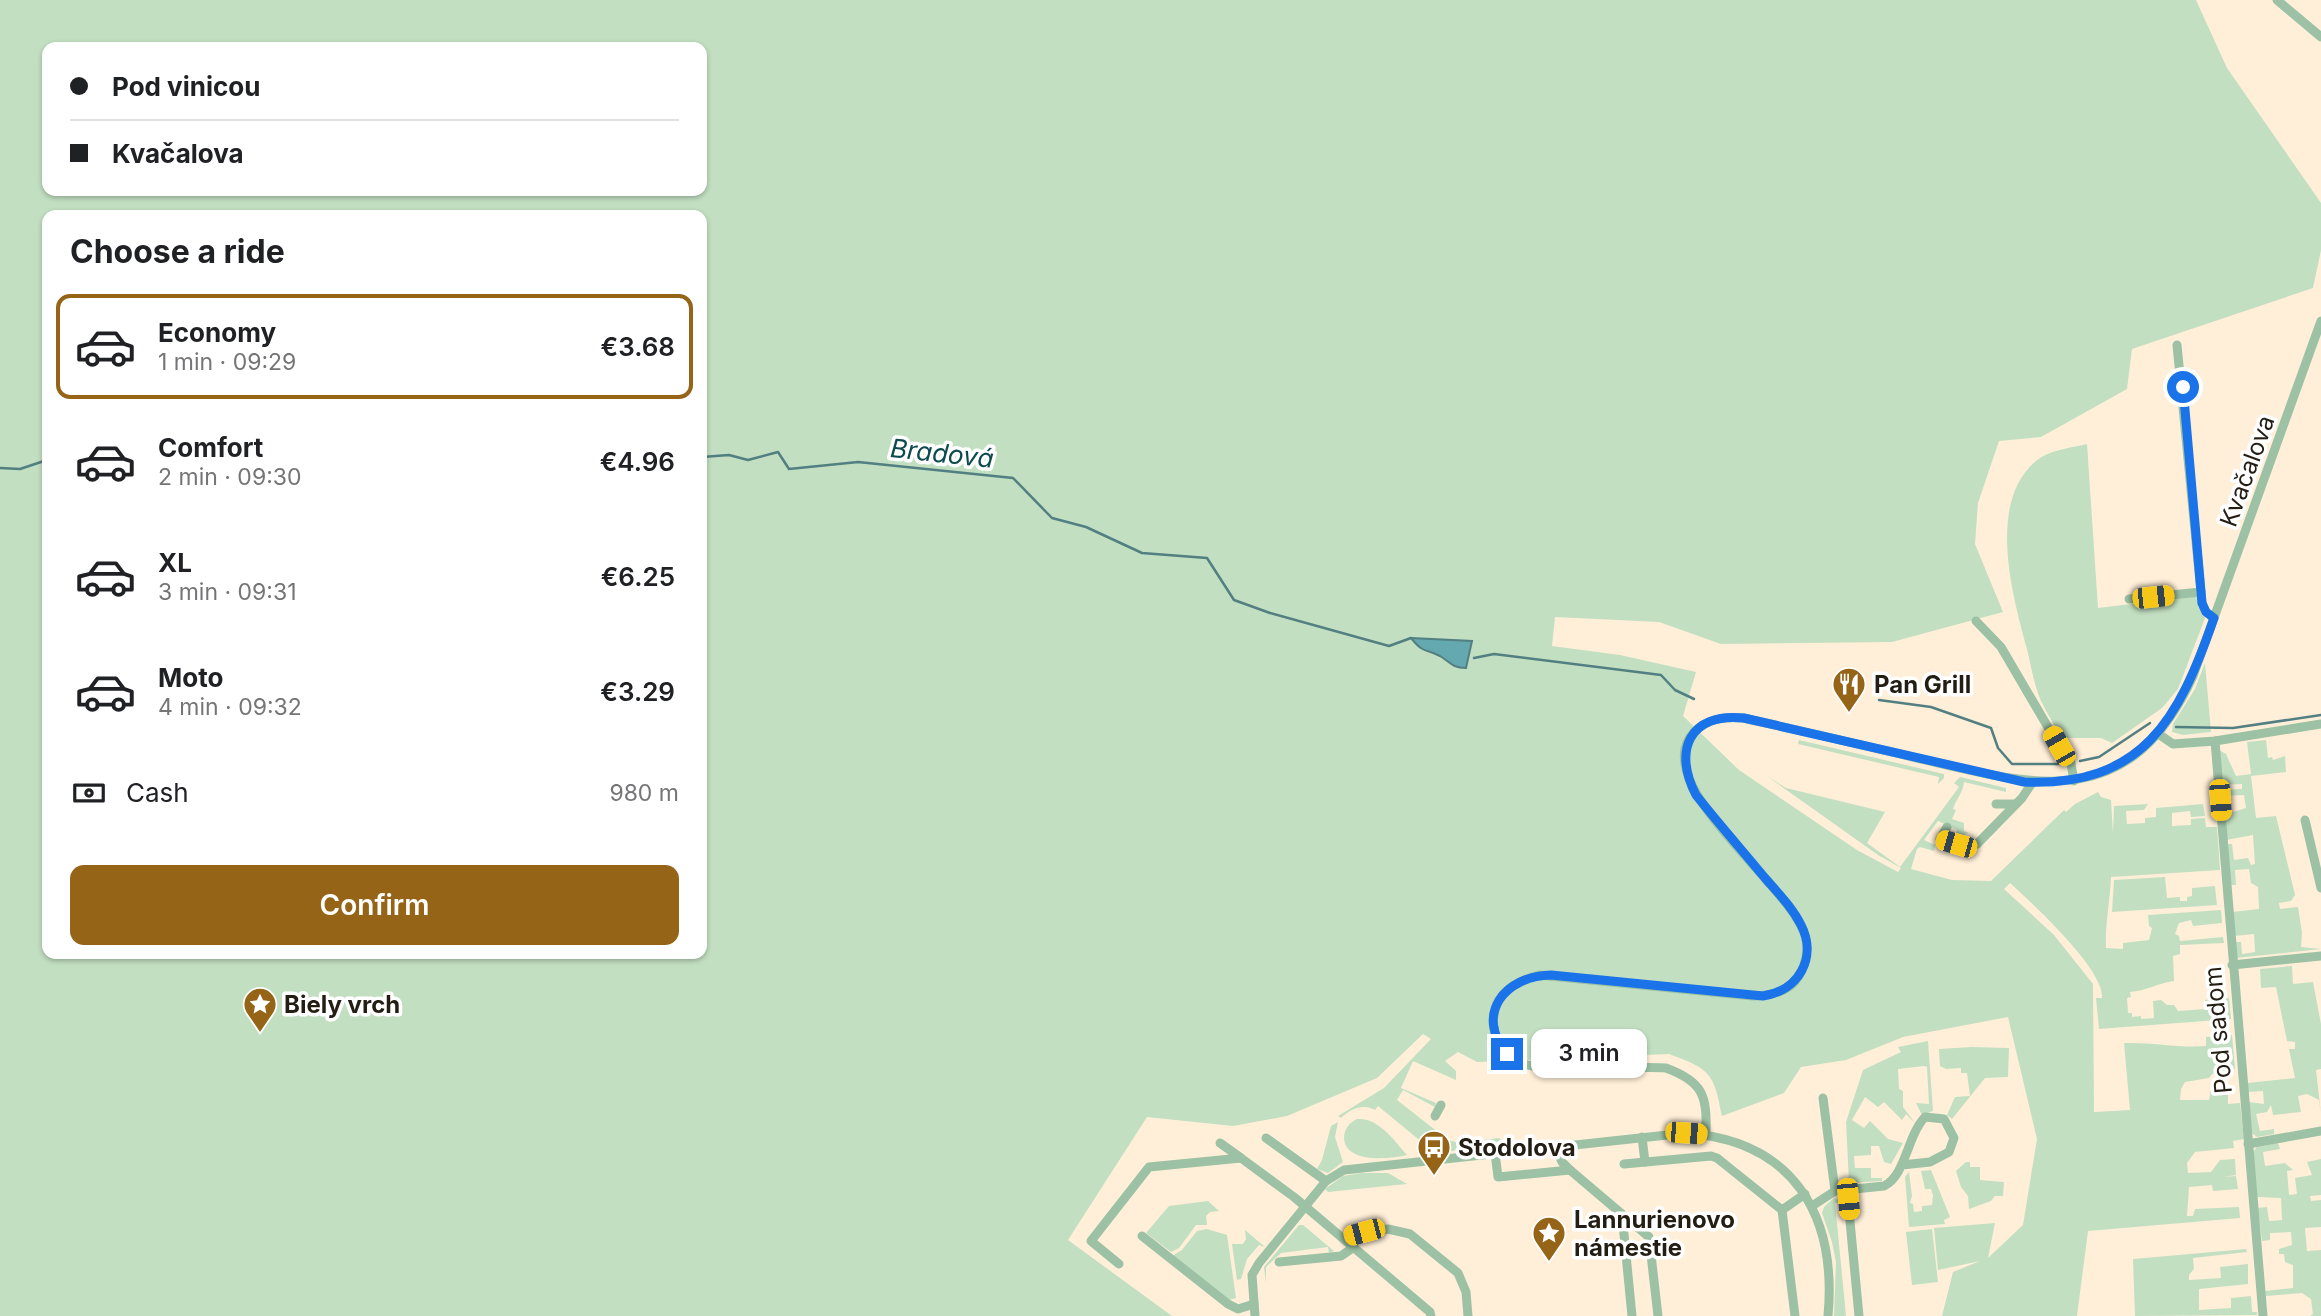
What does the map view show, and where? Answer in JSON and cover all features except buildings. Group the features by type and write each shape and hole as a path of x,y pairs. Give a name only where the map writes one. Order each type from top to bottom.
{"street":[{"path":"2277,0 2321,37"},
{"name":"Kvačalova","path":"1706,1135 1707,1107 1704,1096 1692,1079 1684,1074 1666,1068 1645,1066 1544,1068 1523,1063 1514,1059 1501,1046 1494,1019 1497,1003 1506,991 1521,981 1539,975 1752,996 1780,992 1795,982 1806,959 1805,933 1788,905 1696,795 1687,778 1684,754 1695,731 1717,719 1744,718 1972,772 2032,782 2074,781 2098,774 2139,751 2157,733 2185,692 2321,321"},
{"path":"2177,345 2201,592 2206,612 2214,618"},
{"path":"2129,599 2201,592"},
{"path":"1976,621 2001,647 2059,746 2068,754 2074,781"},
{"path":"2157,733 2173,744 2215,741 2321,724"},
{"name":"Pod sadom","path":"2215,741 2263,1316"},
{"path":"1947,827 1940,839 1956,844 1977,844 2016,804 2032,782"},
{"path":"1996,804 2016,804"},
{"path":"2305,820 2321,888"},
{"path":"2232,965 2321,956"},
{"path":"1823,1098 1835,1191"},
{"path":"1435,1116 1441,1105"},
{"path":"1812,1206 1835,1191 1884,1186 1891,1182 1902,1165 1916,1127 1925,1117 1944,1119 1954,1138 1949,1152 1930,1161 1902,1165"},
{"path":"2248,1144 2321,1131"},
{"path":"1255,1316 1252,1275 1326,1181 1344,1170 1686,1133 1729,1139 1759,1153 1786,1173 1804,1194 1822,1228 1830,1262 1828,1316"},
{"path":"1642,1137 1644,1162"},
{"path":"1266,1138 1326,1181"},
{"path":"1220,1143 1354,1247 1430,1312 1431,1316"},
{"path":"1555,1146 1570,1170 1649,1237 1658,1316"},
{"path":"1495,1153 1498,1177 1570,1170"},
{"path":"1624,1164 1705,1156 1717,1158 1782,1210 1795,1316"},
{"path":"1119,1264 1091,1241 1149,1167 1241,1158"},
{"path":"1847,1190 1859,1316"},
{"path":"1782,1210 1804,1194"},
{"path":"1622,1214 1632,1316"},
{"path":"1343,1238 1388,1229 1410,1234 1463,1280 1468,1316"},
{"path":"1142,1236 1228,1304 1238,1309 1254,1304"},
{"path":"1279,1262 1341,1256 1354,1247"}],"green space":[{"path":"0,0 2196,0 2227,68 2321,203 2321,250 2313,288 2132,349 2127,389 2041,437 1999,441 1978,503 1975,544 2003,612 1892,642 1721,644 1659,622 1555,617 1552,646 1620,655 1696,672 1683,716 1739,770 1857,850 1898,872 1901,868 1878,855 1764,774 1786,788 1885,812 1867,843 1900,867 1959,787 1954,783 1960,777 2006,788 2006,792 1964,782 1953,809 1956,810 1952,819 1964,823 1964,831 1969,833 1965,834 1965,840 1955,839 1957,830 1938,821 1924,840 1935,845 1934,851 1920,847 1917,849 1911,869 1952,880 1991,881 2064,810 2066,812 2098,792 2101,797 2111,800 2113,834 2114,806 2148,804 2144,810 2126,811 2127,824 2145,823 2145,818 2156,817 2156,808 2203,804 2205,816 2191,817 2190,811 2172,813 2172,826 2191,825 2191,819 2205,818 2206,827 2217,827 2220,870 2111,877 2106,948 2123,949 2123,943 2149,940 2152,928 2149,926 2148,915 2221,910 2222,923 2193,926 2191,920 2179,923 2175,934 2180,941 2223,937 2224,943 2180,945 2180,954 2173,956 2174,981 2130,992 2131,997 2127,998 2128,1013 2132,1013 2132,1017 2141,1016 2141,1019 2154,1018 2153,1001 2161,1000 2167,1005 2174,1005 2178,1011 2205,1009 2205,1000 2229,998 2231,1019 2099,1029 2096,998 2102,998 2100,986 2092,971 2050,921 2010,883 2004,889 2054,935 2093,984 2094,1112 2130,1110 2124,1043 2206,1046 2206,1037 2232,1035 2235,1069 2212,1074 2209,1078 2185,1082 2180,1100 2209,1100 2211,1089 2231,1089 2228,1104 2240,1103 2244,1139 2233,1141 2234,1148 2195,1152 2187,1163 2188,1173 2211,1172 2220,1160 2235,1159 2236,1175 2223,1177 2236,1176 2238,1189 2213,1191 2212,1185 2189,1187 2187,1216 2193,1216 2195,1209 2239,1207 2240,1218 2088,1231 2077,1316 1942,1316 1953,1272 1980,1261 1938,1270 1934,1228 1995,1223 1988,1258 2023,1225 2037,1139 2008,1017 1903,1037 1846,1060 1801,1067 1784,1093 1722,1116 1713,1081 1708,1074 1669,1054 1477,1062 1458,1052 1445,1061 1456,1071 1456,1080 1413,1061 1401,1088 1436,1103 1435,1107 1403,1090 1397,1100 1448,1140 1459,1143 1499,1138 1502,1140 1502,1146 1430,1153 1429,1148 1378,1106 1375,1110 1357,1108 1341,1118 1338,1116 1384,1088 1431,1039 1423,1034 1377,1078 1287,1116 1233,1126 1147,1117 1068,1240 1172,1316 0,1316"},
{"path":"2087,444 2098,608 2196,596 2205,618 2178,689 2162,708 2112,743 2101,738 2061,738 2041,701 2035,682 2015,604 2008,551 2007,525 2012,501 2021,479 2041,457"},
{"path":"2205,663 2211,732 2183,735 2172,732 2173,724 2195,689"},
{"path":"1799,740 1944,774 1944,778 1938,784 1939,777 1798,744"},
{"path":"2266,740 2268,758 2272,757 2273,760 2285,756 2286,772 2251,776 2256,818 2276,816 2295,895 2291,901 2279,903 2280,909 2298,907 2301,947 2321,949 2236,958 2234,942 2241,942 2242,954 2255,952 2254,934 2234,936 2232,912 2259,909 2258,887 2251,883 2249,869 2235,870 2236,885 2229,885 2226,844 2232,844 2234,860 2248,858 2251,865 2255,864 2253,835 2226,840 2223,815 2246,808 2244,795 2222,796 2222,790 2242,789 2242,784 2222,785 2219,750 2226,754 2236,776 2251,774 2247,742"},
{"path":"2165,877 2167,898 2180,897 2180,901 2187,901 2187,897 2192,896 2192,888 2215,886 2217,905 2112,912 2114,880"},
{"path":"2292,966 2293,984 2313,982 2321,1024 2321,1069 2316,1070 2321,1114 2319,1100 2307,1094 2298,1096 2301,1112 2273,1115 2271,1105 2267,1112 2256,1114 2260,1131 2274,1129 2274,1134 2257,1137 2252,1133 2249,1102 2264,1104 2263,1091 2248,1092 2247,1083 2295,1078 2289,1049 2295,1049 2295,1042 2287,1041 2276,987 2261,988 2260,969"},
{"path":"1928,1041 1933,1111 1922,1115 1916,1103 1929,1104 1927,1067 1924,1066 1898,1069 1903,1107 1915,1123 1906,1114 1902,1120 1884,1102 1878,1107 1865,1097 1852,1120 1864,1128 1870,1121 1888,1139 1903,1143 1891,1164 1884,1162 1879,1146 1871,1146 1871,1155 1854,1156 1855,1168 1871,1168 1871,1178 1882,1178 1882,1181 1849,1183 1846,1122 1863,1070 1901,1052 1898,1047"},
{"path":"2009,1048 2008,1077 1985,1078 1952,1119 1947,1115 1955,1097 1970,1096 1967,1073 1961,1073 1961,1068 1946,1069 1940,1066 1939,1049"},
{"path":"1357,1119 1365,1119 1379,1126 1407,1155 1369,1158 1351,1152 1344,1137 1348,1126"},
{"path":"1338,1122 1335,1137 1343,1162 1328,1173 1317,1169 1331,1126"},
{"path":"2278,1143 2280,1149 2263,1152 2265,1166 2285,1163 2293,1170 2287,1171 2289,1195 2297,1194 2295,1178 2312,1175 2307,1162 2321,1159 2321,1195 2310,1196 2311,1201 2321,1200 2321,1227 2305,1228 2307,1251 2321,1250 2321,1316 2310,1316 2313,1314 2311,1299 2302,1293 2266,1296 2265,1291 2293,1288 2293,1265 2285,1262 2284,1254 2279,1254 2279,1249 2292,1245 2291,1232 2270,1233 2270,1240 2262,1241 2258,1208 2267,1207 2269,1221 2282,1220 2281,1198 2257,1197 2253,1152 2257,1147"},
{"path":"1966,1162 1970,1162 1970,1167 1980,1167 1980,1180 2004,1182 2003,1196 1995,1196 1991,1201 1969,1209 1968,1196 1961,1187 1956,1171"},
{"path":"1931,1170 1950,1217 1944,1220 1945,1224 1909,1227 1905,1177 1909,1172 1912,1196 1910,1203 1913,1204 1914,1212 1922,1211 1922,1206 1932,1205 1933,1195 1931,1189 1925,1189 1921,1171"},
{"path":"1388,1173 1407,1184 1328,1192 1325,1189 1343,1176"},
{"path":"1834,1198 1843,1202 1835,1203 1846,1316 1834,1316 1836,1262 1822,1213 1824,1207"},
{"path":"1208,1201 1219,1211 1210,1212 1206,1216 1207,1225 1196,1225 1179,1248 1171,1252 1146,1233 1169,1206"},
{"path":"1299,1225 1303,1225 1334,1251 1329,1253 1328,1247 1281,1253 1266,1267 1266,1283 1264,1267"},
{"path":"1207,1229 1227,1235 1236,1298 1229,1300 1172,1256 1182,1250 1197,1231"},
{"path":"1932,1229 1938,1282 1912,1285 1906,1232"},
{"path":"1245,1230 1265,1247 1259,1245 1247,1259 1241,1279 1237,1280 1232,1244 1243,1244 1246,1239"},
{"path":"2246,1249 2247,1252 2193,1258 2194,1269 2189,1280 2221,1278 2220,1267 2248,1264 2248,1284 2199,1289 2199,1310 2231,1308 2231,1298 2251,1296 2252,1312 2257,1312 2257,1315 2135,1316 2133,1259"}],"water":[{"path":"1411,638 1472,641 1466,668 1454,666 1440,656 1422,649"}],"waterway":[{"name":"Bradová","path":"707,457 729,455 748,460 778,452 789,469 858,462 1013,478 1052,518 1086,527 1142,553 1207,558 1234,600 1270,613 1389,646 1411,638"},
{"name":"Bradová","path":"0,468 20,469 42,462"},
{"path":"1474,658 1494,654 1661,675 1675,690 1694,699"},
{"name":"Bradová","path":"1879,700 1931,707 1991,728 1998,748 2012,764 2061,764"},
{"name":"Bradová","path":"2176,727 2233,728 2321,715"},
{"name":"Bradová","path":"2080,761 2099,757 2150,723"}],"place":[{"name":"Pan Grill","path":"1849,714"},
{"name":"Biely vrch","path":"260,1034"},
{"name":"Stodolova","path":"1434,1177"},
{"name":"Lannurienovo námestie","path":"1549,1263"}],"route":[{"path":"1507,1054 1494,1029 1494,1011 1506,991 1530,977 1551,975 1752,996 1771,995 1795,982 1803,968 1807,952 1807,940 1801,925 1788,905 1696,795 1687,778 1684,754 1686,746 1695,731 1709,722 1724,717 1744,718 2024,782 2064,782 2086,778 2109,770 2145,746 2169,718 2185,692 2214,618 2206,612 2202,603 2183,387"}]}
